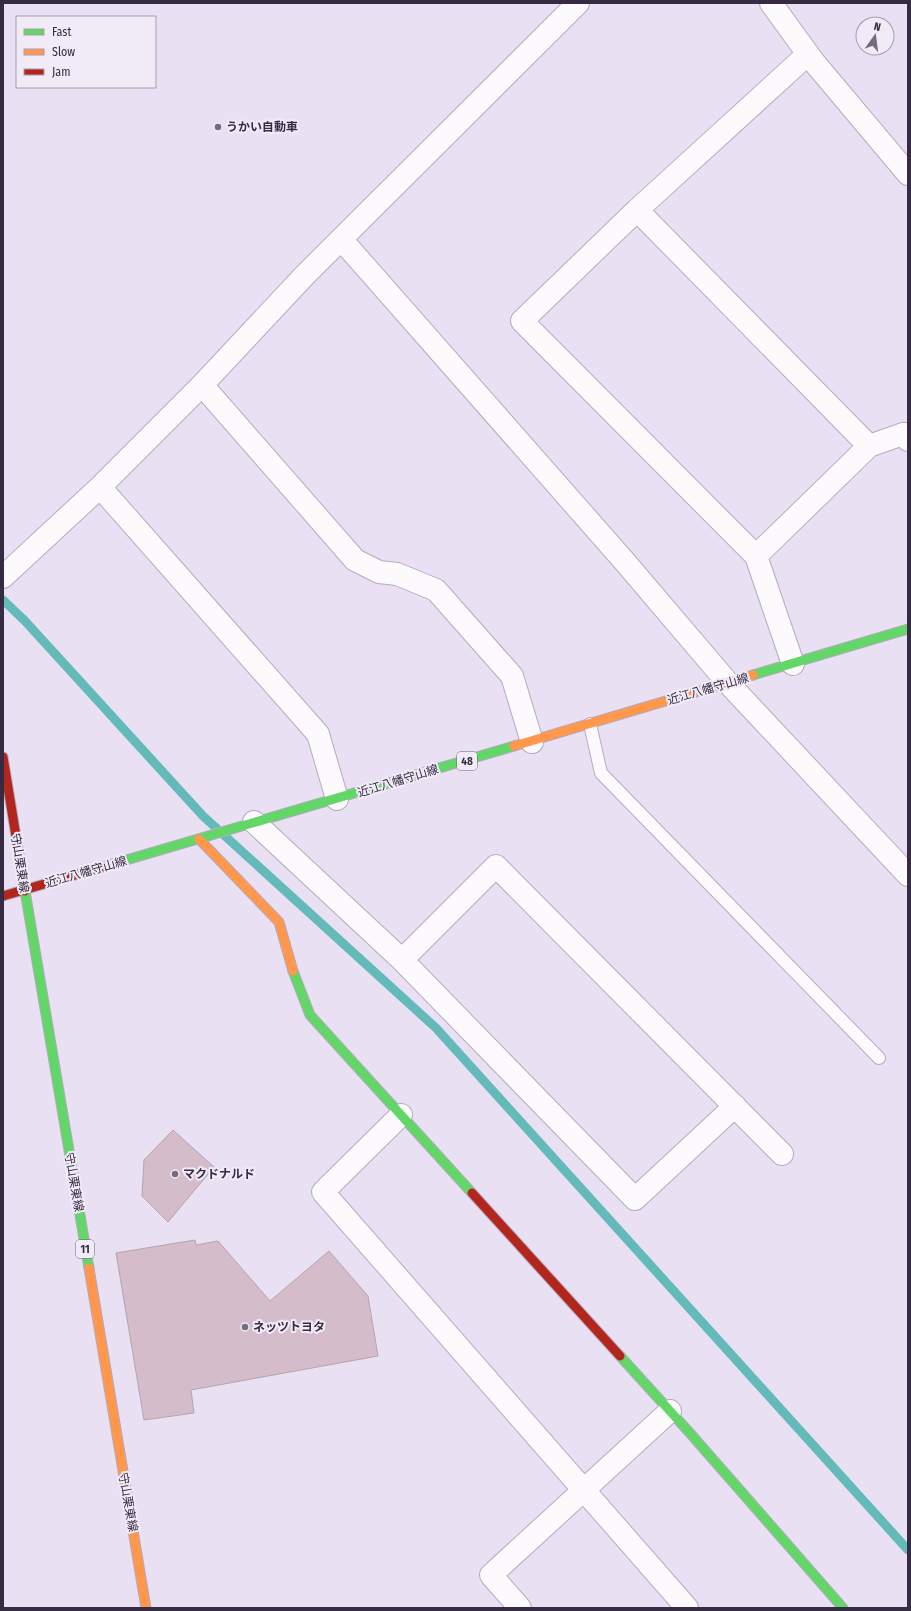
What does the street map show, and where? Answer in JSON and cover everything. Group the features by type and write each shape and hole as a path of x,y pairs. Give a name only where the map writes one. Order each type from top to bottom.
{"main road":[{"name":"近江八幡守山線","path":"24,890 532,742 908,629"},
{"name":"守山栗東線","path":"3,757 24,890 146,1608"},
{"path":"198,839 279,922 297,984 310,1015 400,1116 670,1411 843,1608"},
{"path":"3,896 24,890"},
{"path":"3,901 24,890"}],"street":[{"path":"3,577 100,487 202,385 305,275 578,3"},
{"path":"771,3 808,54 908,174"},
{"path":"793,664 756,556 522,321 637,210 808,54"},
{"path":"637,210 868,446"},
{"path":"341,239 625,562 728,684 908,875"},
{"path":"202,385 355,560 379,572 397,574 436,590 512,676 532,742"},
{"path":"756,556 868,446 903,434 908,440"},
{"path":"100,487 318,734 337,799"},
{"path":"254,822 402,960 635,1199 735,1106"},
{"path":"402,960 496,866 782,1154"},
{"path":"400,1116 323,1192 687,1608"},
{"path":"520,1608 491,1575 670,1411"}],"lane":[{"path":"590,724 601,773 879,1058"}],"building":[{"path":"173,1130 214,1167 168,1222 142,1196 144,1160"},
{"path":"195,1240 196,1245 218,1241 270,1301 329,1251 368,1296 378,1356 191,1390 194,1413 144,1420 116,1253"}],"waterway":[{"path":"3,600 25,621 203,816 436,1028 908,1550"}],"traffic: fast":[{"path":"753,675 908,629"},
{"path":"123,861 514,746"},
{"path":"25,891 89,1268"},
{"path":"293,971 310,1015 472,1193"},
{"path":"620,1356 689,1432 843,1608"}],"traffic: slow":[{"path":"514,746 753,675"},
{"path":"199,839 279,922 293,971"},
{"path":"89,1268 146,1608"}],"traffic: jam":[{"path":"3,757 25,891"},
{"path":"3,896 123,861"},
{"path":"472,1193 620,1356"}],"place":[{"name":"うかい自動車","path":"218,127"},
{"name":"マクドナルド","path":"175,1174"},
{"name":"ネッツトヨタ","path":"245,1327"}]}
